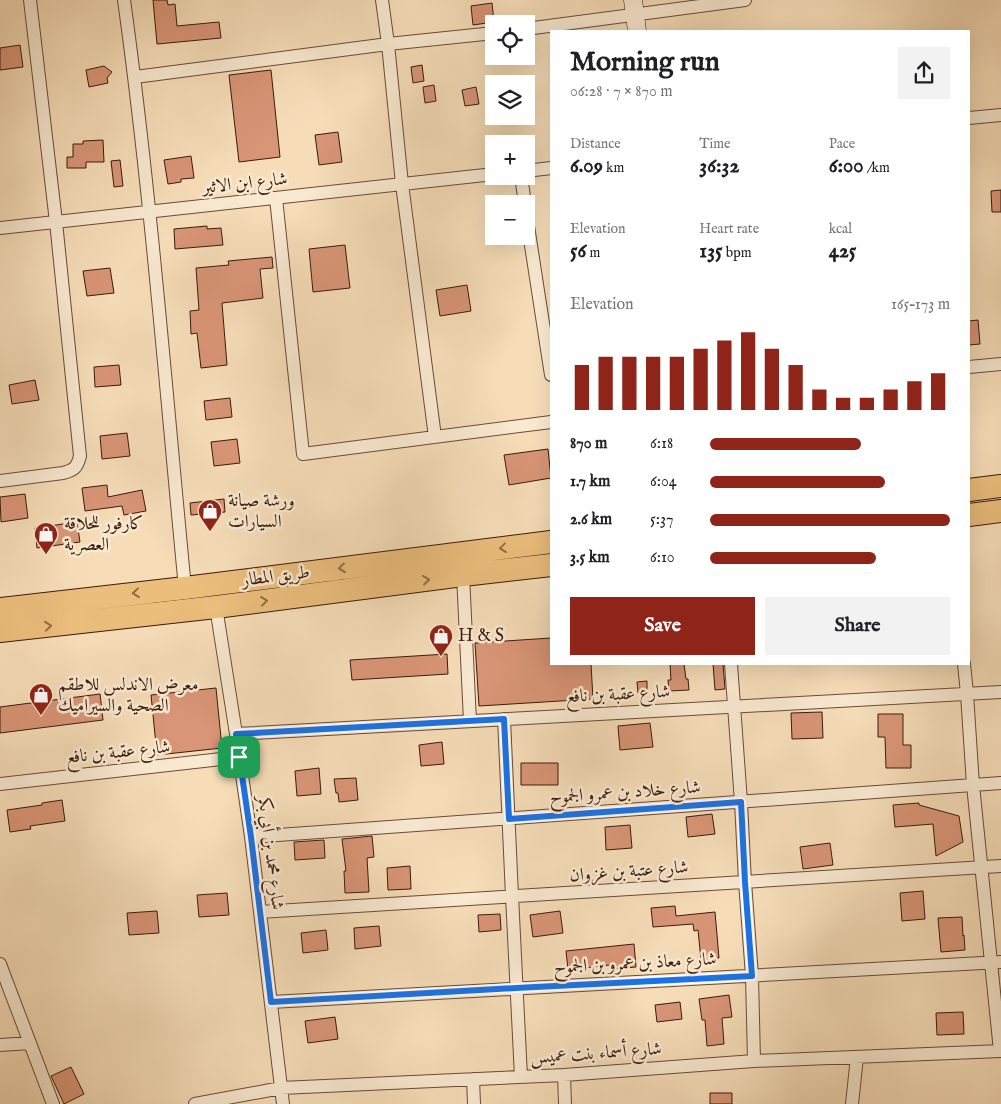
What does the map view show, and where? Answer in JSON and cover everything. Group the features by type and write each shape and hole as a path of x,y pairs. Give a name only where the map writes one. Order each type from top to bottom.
{"highway":[{"path":"970,490 1001,486"},
{"path":"970,515 1001,511"},
{"name":"طريق المطار","path":"0,609 550,542"},
{"name":"طريق المطار","path":"0,631 216,607 550,565"}],"street":[{"path":"0,480 70,472 78,464 80,456 56,222 30,0"},
{"path":"124,0 135,77 149,212 184,588"},
{"path":"382,0 402,184 435,437"},
{"path":"535,28 745,0"},
{"path":"135,77 388,44 485,34"},
{"path":"970,118 1001,114"},
{"path":"535,170 550,168"},
{"name":"شارع ابن الاثير","path":"0,228 485,175"},
{"path":"276,198 303,454 550,422"},
{"path":"531,245 550,369"},
{"path":"970,367 1001,364"},
{"path":"463,575 470,721"},
{"name":"شارع محمد بن أبي بكر","path":"216,607 251,837 283,1104"},
{"path":"732,665 752,976 754,1061"},
{"path":"964,665 981,867 996,962 1001,1051"},
{"name":"شارع عقبة بن نافع","path":"236,734 1001,692"},
{"path":"504,719 521,1076"},
{"name":"شارع عقبة بن نافع","path":"0,784 239,757"},
{"name":"شارع خلاد بن عمرو الجموح","path":"251,837 1001,783"},
{"name":"شارع عتبة بن غزوان","path":"260,912 1001,866"},
{"name":"شارع معاذ بن عمرو بن الجموح","path":"271,1002 996,962"},
{"path":"0,964 53,1104"},
{"path":"0,1045 30,1043"},
{"name":"شارع أسماء بنت عميس","path":"195,1104 281,1088 564,1075 754,1061 1001,1051"},
{"path":"852,1104 857,1057"},
{"path":"564,1075 565,1104"},
{"path":"473,1079 474,1104"}],"building":[{"path":"153,0 167,0 168,5 175,4 177,26 219,22 221,38 157,44"},
{"path":"492,3 493,15 485,15 485,23 473,25 471,6"},
{"path":"20,45 23,67 0,70 0,48"},
{"path":"422,65 424,81 413,83 411,67"},
{"path":"104,66 112,72 107,78 108,83 89,87 86,70"},
{"path":"271,70 280,157 239,162 229,75"},
{"path":"434,85 436,101 425,103 423,87"},
{"path":"476,87 479,104 465,106 462,90"},
{"path":"338,132 342,162 319,165 315,135"},
{"path":"103,140 104,162 86,162 86,168 67,168 67,157 73,157 73,144 83,144 83,141"},
{"path":"191,156 194,178 181,179 181,182 168,184 164,160"},
{"path":"120,160 123,186 114,187 111,161"},
{"path":"1001,190 1001,212 992,212 991,191"},
{"path":"207,226 207,229 221,228 223,245 175,249 174,229"},
{"path":"345,245 350,288 313,292 309,249"},
{"path":"272,257 273,268 260,269 263,298 222,303 227,365 201,368 197,333 191,334 190,311 199,310 196,268 229,265 228,261"},
{"path":"110,268 114,293 87,296 83,271"},
{"path":"467,285 471,311 440,316 436,290"},
{"path":"978,320 980,344 970,345 970,321"},
{"path":"119,365 121,385 95,387 94,367"},
{"path":"35,380 39,400 12,404 9,385"},
{"path":"230,398 232,417 206,420 204,401"},
{"path":"127,433 130,456 102,459 100,436"},
{"path":"237,439 240,463 214,466 211,442"},
{"path":"548,449 550,478 509,485 504,455"},
{"path":"107,485 108,497 142,490 146,511 124,515 122,506 85,511 82,488"},
{"path":"25,494 28,518 1,522 0,497"},
{"path":"224,499 225,512 191,515 190,503"},
{"path":"77,522 80,542 37,548 35,528"},
{"path":"550,638 550,665 591,665 593,699 479,706 475,643"},
{"path":"447,654 448,674 352,680 350,660"},
{"path":"670,665 684,665 689,690 669,691 668,680 671,680"},
{"path":"713,665 723,665 725,689 715,690"},
{"path":"647,681 647,692 638,693 637,682"},
{"path":"216,688 222,748 157,755 151,695"},
{"path":"100,694 103,720 0,733 0,707"},
{"path":"822,712 823,738 792,739 791,713"},
{"path":"878,714 903,714 903,745 911,745 911,768 886,768 885,737 878,737"},
{"path":"650,723 653,747 620,750 618,726"},
{"path":"442,742 444,764 421,766 419,745"},
{"path":"521,763 558,763 558,785 521,785"},
{"path":"319,768 321,794 297,796 295,771"},
{"path":"356,778 358,800 339,802 334,779"},
{"path":"62,800 65,821 30,826 31,829 10,832 7,810"},
{"path":"919,803 919,805 959,816 963,842 936,856 933,824 895,827 893,805"},
{"path":"712,814 715,834 688,837 686,817"},
{"path":"630,825 632,848 606,850 605,827"},
{"path":"372,836 374,857 367,858 369,892 345,893 344,871 346,871 342,839"},
{"path":"324,840 325,858 295,860 294,842"},
{"path":"830,843 833,865 803,869 800,847"},
{"path":"410,866 411,889 388,890 387,868"},
{"path":"923,891 925,919 902,921 900,893"},
{"path":"227,893 229,915 199,917 197,895"},
{"path":"675,906 676,916 715,912 719,958 701,960 698,930 694,931 693,924 653,927 651,908"},
{"path":"157,911 159,933 129,935 127,913"},
{"path":"560,911 563,933 533,937 530,915"},
{"path":"500,914 501,930 479,932 478,915"},
{"path":"962,917 965,950 941,952 938,918"},
{"path":"379,926 381,946 355,949 354,928"},
{"path":"326,930 328,950 303,953 301,933"},
{"path":"634,944 636,967 611,969 610,965 568,970 566,951"},
{"path":"729,995 732,1017 722,1018 724,1044 707,1046 705,1020 702,1020 699,999"},
{"path":"680,1002 682,1019 657,1022 655,1005"},
{"path":"963,1012 964,1034 937,1035 936,1013"},
{"path":"335,1017 338,1039 308,1043 305,1021"},
{"path":"71,1067 84,1094 64,1104 51,1076"},
{"path":"710,1093 732,1093 732,1104 710,1104"}],"place":[{"name":"ورشة صيانة السيارات","path":"210,532"},
{"name":"كارفور للحلاقة العصرية","path":"46,555"},
{"name":"H & S","path":"441,657"},
{"name":"معرض الاندلس للاطقم الصحية والسيراميك","path":"41,716"}],"route":[{"path":"504,719 509,819 741,802 752,976 271,1002 251,837 239,757 236,734 504,719"}]}
